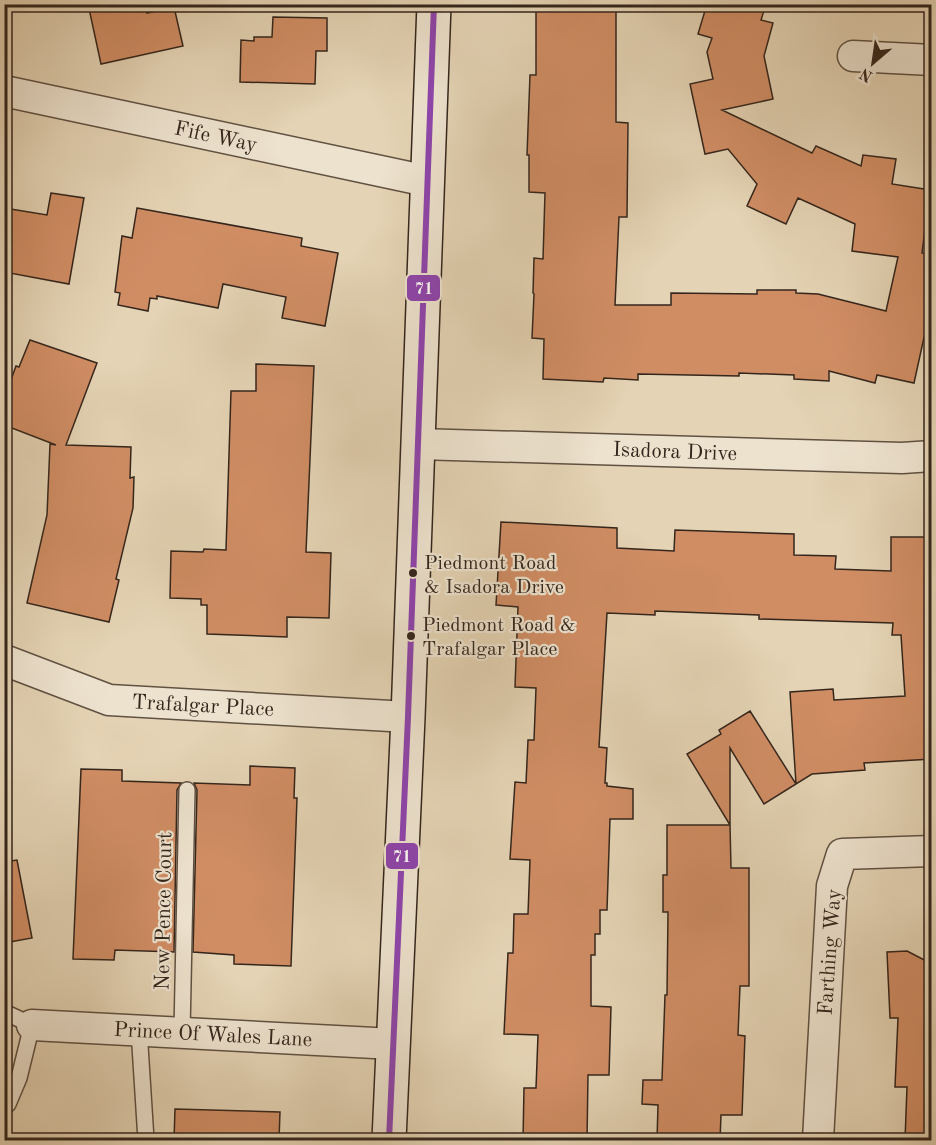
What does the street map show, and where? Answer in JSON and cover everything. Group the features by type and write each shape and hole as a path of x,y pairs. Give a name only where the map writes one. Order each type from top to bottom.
{"main road":[{"path":"389,1140 408,717 434,4"}],"street":[{"path":"853,56 932,60"},
{"name":"Fife Way","path":"4,91 427,181"},
{"name":"Isadora Drive","path":"418,444 902,458 932,456"},
{"name":"Trafalgar Place","path":"4,660 109,700 408,717"},
{"name":"Farthing Way","path":"818,1140 832,886 842,854 932,851"},
{"name":"Prince Of Wales Lane","path":"32,1025 394,1044"}],"lane":[{"name":"New Pence Court","path":"182,1032 187,790"},
{"path":"4,1012 32,1025 19,1078 8,1104 4,1107"},
{"path":"139,1030 146,1140"}],"building":[{"path":"88,4 145,4 147,13 174,7 183,46 101,64"},
{"path":"536,4 616,4 616,122 628,123 627,217 619,217 615,305 671,305 671,293 757,294 757,290 796,290 796,293 818,294 886,311 898,257 852,251 855,224 798,198 786,224 747,206 757,184 728,149 705,154 690,84 713,79 707,52 712,38 698,34 707,4 766,4 761,20 773,23 764,56 773,99 722,110 812,153 816,146 861,166 863,155 896,159 892,184 930,190 922,253 932,255 932,270 925,309 930,310 914,383 877,375 875,383 829,371 829,381 794,379 794,375 739,373 739,376 638,374 638,380 604,378 603,382 543,379 544,339 532,338 534,258 543,259 545,193 529,192 529,155 527,155 530,75 536,75"},
{"path":"273,17 327,18 327,51 316,51 315,84 240,82 241,40 254,41 254,37 272,37"},
{"path":"51,193 84,198 69,284 4,272 4,208 47,215"},
{"path":"137,208 302,238 301,246 338,253 325,326 282,318 286,297 223,284 218,308 157,296 157,299 150,298 148,311 118,305 120,293 115,292 122,236 132,238"},
{"path":"30,340 97,363 66,445 131,447 130,478 134,477 133,508 116,579 119,580 109,622 27,603 47,515 50,444 56,445 4,425 4,399 16,366 19,367"},
{"path":"256,364 314,366 306,552 331,553 329,618 287,617 287,637 207,634 207,605 201,605 201,599 170,598 171,551 226,550 231,391 256,391"},
{"path":"501,522 617,528 617,548 674,551 675,530 794,534 794,555 836,556 835,569 891,571 891,537 928,537 925,672 932,672 932,759 864,763 865,770 812,774 796,784 790,692 833,689 834,700 905,696 901,635 892,635 893,623 759,619 759,615 655,611 655,615 607,613 599,747 607,748 605,783 607,786 633,789 633,819 610,819 607,910 600,910 600,934 595,934 595,955 591,955 591,1006 611,1007 609,1075 588,1075 587,1140 523,1140 524,1088 536,1088 538,1035 504,1034 508,953 513,953 514,914 528,914 530,860 510,859 515,782 526,783 528,740 534,740 536,688 515,687 518,607 496,605"},
{"path":"750,711 796,784 764,804 730,748 730,825 687,754 721,734 719,730"},
{"path":"250,766 295,768 294,798 297,798 291,966 234,964 234,955 193,952 197,790 194,783 250,785"},
{"path":"81,769 122,770 122,781 181,783 177,790 174,952 115,950 114,960 73,959"},
{"path":"667,825 730,825 731,868 749,868 749,986 740,986 738,1035 745,1036 742,1115 721,1115 720,1140 657,1140 658,1105 642,1104 643,1080 662,1080 665,995 667,995 668,912 663,912 663,875 667,875"},
{"path":"17,860 32,938 4,943 4,862"},
{"path":"907,951 932,964 932,1140 905,1140 907,1087 895,1087 898,1018 890,1018 887,952"},
{"path":"175,1109 280,1112 279,1140 174,1140"}],"transit line":[{"name":"71","path":"389,1140 408,717 434,4"}],"place":[{"name":"Piedmont Road & Isadora Drive","path":"413,573"},
{"name":"Piedmont Road & Trafalgar Place","path":"411,636"}]}
